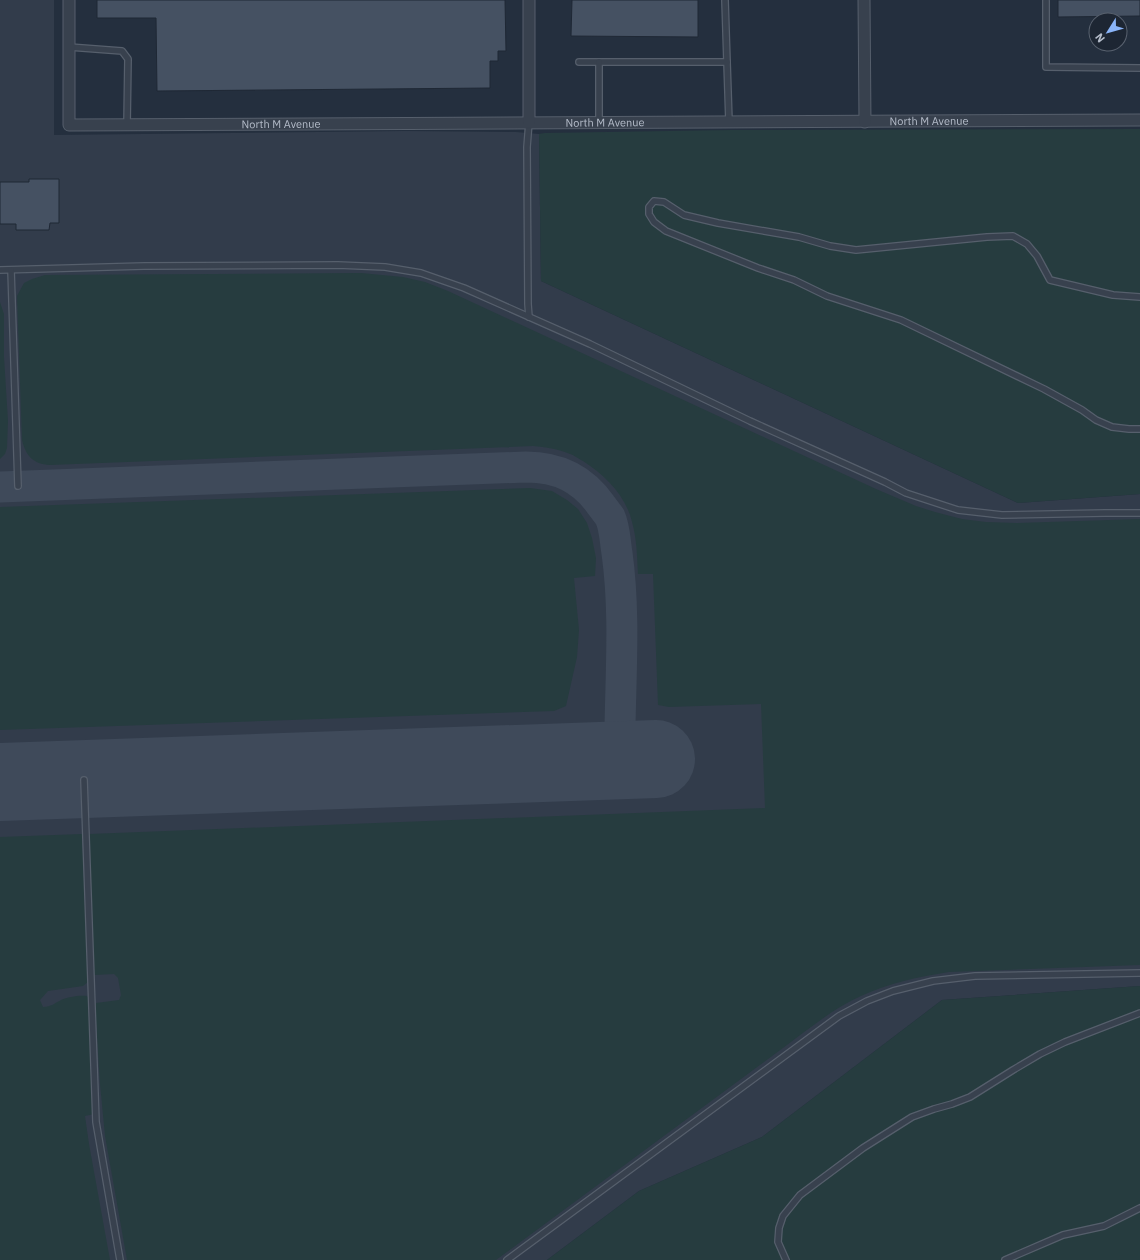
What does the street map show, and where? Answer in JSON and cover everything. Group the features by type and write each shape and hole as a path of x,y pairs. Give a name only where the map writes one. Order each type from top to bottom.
{"street":[{"path":"69,0 69,47"},
{"path":"529,0 529,122"},
{"path":"864,0 865,122"},
{"name":"North M Avenue","path":"69,47 69,125 1140,120"}],"lane":[{"path":"725,0 729,122"},
{"path":"1046,1 1046,67 1140,68"},
{"path":"69,47 122,51 126,55 128,59 127,125"},
{"path":"579,62 727,62"},
{"path":"599,62 599,122"},
{"path":"529,122 527,147 529,317"},
{"path":"1140,297 1113,295 1050,280 1037,256 1028,244 1013,236 986,237 856,250 830,246 799,237 718,223 684,215 664,202 654,201 649,207 649,214 654,222 666,231 758,268 794,280 827,296 901,320 1044,389 1082,410 1096,420 1112,427 1140,429"},
{"path":"0,270 144,266 338,265 385,267 421,273 464,288 590,344 750,421 906,493 958,510 1002,515 1140,513"},
{"path":"11,270 18,486"},
{"path":"84,780 96,1122 120,1260"},
{"path":"508,1260 839,1016 867,1001 893,991 933,981 974,976 1140,973"},
{"path":"786,1260 778,1242 782,1216 800,1195 863,1148 912,1117 970,1097 1040,1054 1065,1042 1140,1013"},
{"path":"1005,1260 1063,1235 1104,1226 1140,1208"}],"shaded area":[{"path":"0,0 54,0 54,135 405,131 516,132 539,134 541,281 1018,503 1140,494 1140,986 942,1000 762,1137 639,1191 547,1260 0,1260"}],"green space":[{"path":"1140,129 1140,494 1018,503 541,281 539,134 730,130"},
{"path":"361,273 403,277 425,282 448,291 876,489 916,506 935,512 962,519 986,522 1017,523 1140,519 1140,965 949,972 882,987 861,996 841,1006 813,1025 496,1260 127,1260 105,1136 95,1006 96,1003 119,1000 121,995 118,978 114,974 94,975 89,834 765,808 761,704 669,707 658,705 653,574 638,574 634,528 629,512 620,495 599,473 573,455 533,446 50,465 39,463 28,455 22,440 17,296 24,283 45,275"},
{"path":"0,302 4,314 4,357 8,421 7,448 5,454 0,459"},
{"path":"530,488 552,491 578,509 587,523 596,558 595,576 574,578 579,630 577,657 566,706 554,711 0,730 0,507"},
{"path":"82,834 88,982 83,986 48,991 40,1000 43,1007 46,1007 74,996 87,996 89,999 94,1114 85,1116 110,1260 0,1260 0,837"},
{"path":"1140,986 1140,1260 547,1260 639,1191 762,1137 942,1000"}],"building":[{"path":"97,0 505,0 506,51 498,51 498,61 490,61 490,88 157,91 156,18 97,18"},
{"path":"572,0 698,0 698,37 571,36"},
{"path":"1058,0 1140,0 1140,16 1128,16 1128,12 1088,12 1088,17 1058,17"},
{"path":"29,179 59,179 59,223 50,223 49,230 16,230 16,224 0,224 0,182 29,182"}],"taxiway":[{"path":"0,487 526,467 549,469 568,476 577,481 594,496 612,521 621,596 622,640 619,734 611,749 603,756 591,762"}],"runway":[{"path":"0,782 656,759"}]}
